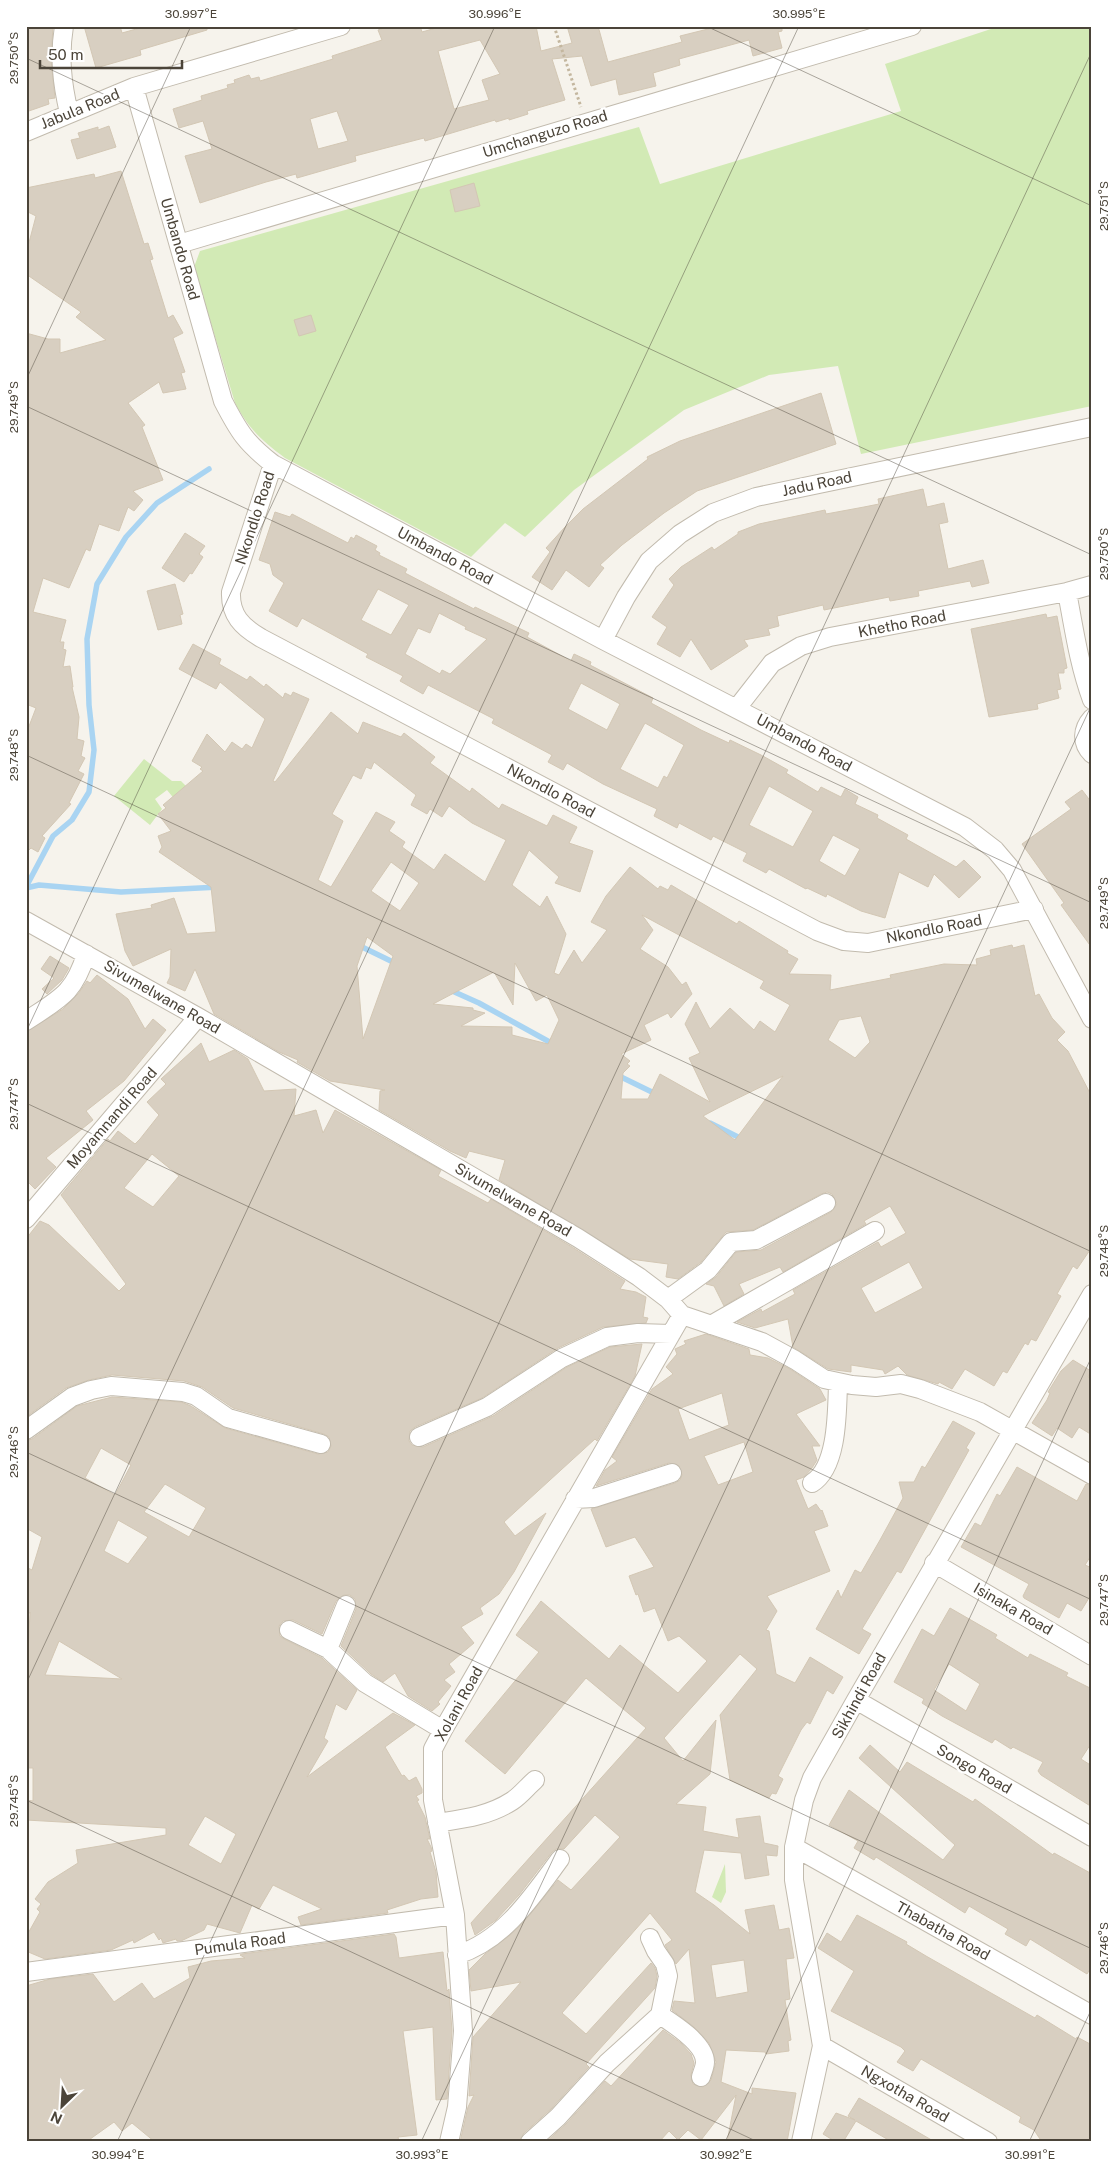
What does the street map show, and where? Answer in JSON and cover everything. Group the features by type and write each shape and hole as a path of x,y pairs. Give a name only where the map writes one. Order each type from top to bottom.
{"street":[{"path":"64,26 61,50 61,76 69,113"},
{"path":"134,88 341,26"},
{"name":"Umchanguzo Road","path":"179,244 912,26"},
{"name":"Jabula Road","path":"26,132 134,88"},
{"name":"Umbando Road","path":"134,88 223,401 239,433 258,452 274,464 603,640 965,827 995,850 1012,870 1092,1019"},
{"name":"Jadu Road","path":"603,640 626,597 649,561 680,534 712,513 756,496 1092,427"},
{"name":"Nkondlo Road","path":"274,464 231,592 233,612 238,621 261,638 817,931 844,941 868,942 1034,909"},
{"name":"Khetho Road","path":"737,708 772,663 801,646 830,637 1067,592 1092,585"},
{"path":"1067,592 1076,647 1084,680 1092,700"},
{"path":"1092,718 1085,726 1083,734 1084,743 1092,754"},
{"name":"Sivumelwane Road","path":"26,921 198,1017 578,1238 639,1277 668,1299 682,1315 762,1342 824,1379 838,1383 876,1387 902,1384 980,1412 1092,1475"},
{"path":"26,1021 61,998 72,987 80,975 86,954"},
{"name":"Moyamnandi Road","path":"26,1218 198,1017"},
{"path":"668,1299 708,1270 731,1242 756,1240 826,1203"},
{"path":"711,1325 875,1231"},
{"name":"Sikhindi Road","path":"800,2142 822,2046 794,1880 794,1847 804,1800 812,1778 934,1563 1091,1296"},
{"name":"Xolani Road","path":"449,2142 457,2107 464,2031 454,1915 433,1800 432,1772 434,1749 442,1730 682,1315"},
{"path":"419,1437 487,1407 562,1358 607,1337 638,1333 671,1334"},
{"path":"812,1483 822,1475 830,1455 835,1432 838,1383"},
{"path":"26,1430 72,1397 91,1390 111,1386 183,1392 196,1396 228,1418 321,1444"},
{"path":"575,1500 594,1498 672,1473"},
{"name":"Isinaka Road","path":"934,1563 1092,1656"},
{"path":"328,1649 346,1605"},
{"path":"289,1630 328,1649 365,1683 442,1730"},
{"name":"Songo Road","path":"856,1700 1092,1837"},
{"path":"437,1823 497,1810 514,1800 535,1780"},
{"name":"Thabatha Road","path":"794,1847 1092,2015"},
{"path":"457,1955 481,1946 501,1930 532,1897 560,1859"},
{"name":"Pumula Road","path":"26,1972 454,1915"},
{"path":"530,2142 558,2117 607,2063 660,2015 668,1976 665,1964 650,1938"},
{"path":"660,2015 684,2032 703,2054 705,2062 701,2077"},
{"name":"Ngxotha Road","path":"822,2046 988,2142"}],"path":[{"path":"554,26 586,122"}],"green space":[{"path":"1000,26 1092,26 1092,406 861,454 838,366 769,375 684,410 574,490 525,537 505,523 471,557 285,458 256,434 235,403 194,267 200,251 639,127 660,184 901,111 885,64"},
{"path":"144,759 172,781 181,781 186,786 176,801 167,790 155,799 162,809 150,825 114,796"},
{"path":"725,1864 726,1892 721,1903 712,1897"}],"building":[{"path":"26,26 53,26 51,60 55,98 48,99 49,104 26,112"},
{"path":"84,26 120,26 122,33 147,26 207,26 207,30 140,50 141,55 96,68"},
{"path":"390,26 420,26 422,32 443,26 536,26 541,51 572,43 567,26 598,26 608,62 682,42 680,36 720,26 782,26 782,31 778,32 782,48 753,56 749,40 679,59 680,65 653,73 656,86 619,95 616,79 591,86 582,56 552,59 565,100 527,111 528,114 509,120 509,118 496,122 495,120 425,141 424,138 355,156 356,161 297,178 296,174 266,182 200,203 185,156 212,149 203,121 179,128 173,109 202,100 201,96 228,88 227,85 235,83 234,80 249,75 251,79 259,77 260,81 333,59 332,56 382,40 378,30","holes":["480,40 500,74 482,80 489,100 454,109 438,51","337,111 348,141 318,149 310,119"]},
{"path":"109,126 116,147 77,159 71,140 80,138 78,133"},
{"path":"121,171 144,244 148,243 153,259 150,260 168,318 173,315 183,333 173,338 185,372 181,373 186,389 163,393 159,382 128,403 145,425 142,427 163,480 133,491 143,500 134,511 128,507 119,531 99,524 90,551 86,549 69,588 43,578 33,612 66,620 60,642 64,642 63,649 66,650 63,667 70,666 72,687 79,717 77,739 84,741 81,756 85,758 78,771 84,774 69,803 71,804 42,836 45,838 38,852 31,848 26,853 26,734 36,708 26,704 26,333 48,339 60,339 60,353 106,340 76,317 81,312 26,274 26,254 36,216 26,211 26,188 94,174 95,178"},
{"path":"474,183 480,206 455,212 450,190"},
{"path":"311,315 316,331 299,336 294,320"},
{"path":"821,393 836,444 697,491 622,545 600,565 604,568 589,587 566,570 552,590 532,577 550,552 546,548 565,527 583,509 648,459 647,457 680,441"},
{"path":"923,489 927,507 944,503 948,522 939,524 948,569 983,560 989,583 972,587 970,581 918,591 919,596 890,601 889,597 824,610 823,605 777,616 779,626 768,629 770,635 744,640 748,646 711,670 691,639 680,657 657,644 667,627 652,617 674,585 669,579 681,567 712,547 714,550 738,534 738,532 759,524 825,510 826,514 879,504 878,499"},
{"path":"275,512 290,517 292,514 348,543 351,537 354,539 356,535 377,546 375,550 380,553 379,555 407,569 405,573 474,609 475,607 529,633 527,637 571,661 574,654 591,662 590,665 653,698 651,703 701,730 729,743 730,740 761,755 788,770 786,773 818,792 821,787 841,797 845,789 858,797 855,804 878,815 877,818 908,835 906,839 956,867 964,860 981,877 959,898 934,874 928,887 899,872 885,918 861,911 827,894 826,897 806,889 769,869 766,873 743,861 747,853 713,836 711,840 679,823 677,828 654,816 657,809 603,784 567,763 563,770 548,762 552,755 492,723 494,719 428,685 423,694 400,681 403,676 366,657 368,654 302,618 297,627 269,611 284,583 273,575 270,564 259,560","holes":["378,589 409,605 391,635 361,620","439,613 466,627 465,629 487,639 450,674 442,670 440,674 405,654 418,628 430,633","581,683 620,704 607,730 568,709","645,723 684,745 667,778 664,776 658,788 620,769","769,786 813,811 793,847 749,825","833,835 860,849 845,876 819,861"]},
{"path":"185,533 205,546 199,554 203,557 192,574 190,573 184,582 162,568"},
{"path":"175,584 183,614 180,615 182,624 158,630 147,591"},
{"path":"1046,614 1047,618 1057,616 1067,668 1064,669 1064,673 1058,673 1061,689 1057,690 1059,698 1037,704 1038,709 989,717 971,629"},
{"path":"193,644 221,659 219,664 247,680 250,676 264,687 266,684 283,698 285,693 291,696 293,692 309,699 273,781 275,782 331,712 358,734 363,722 401,737 404,733 435,757 430,763 470,792 472,788 499,809 502,804 547,826 553,815 577,827 569,843 593,851 580,892 555,883 559,877 529,850 512,885 540,907 547,896 566,934 554,973 559,975 574,950 582,963 607,930 591,922 606,896 630,867 658,889 660,886 668,890 671,885 737,924 739,921 788,951 787,953 798,959 789,974 831,975 830,990 891,978 890,975 944,964 977,965 976,959 991,955 990,950 1012,945 1013,948 1024,945 1035,996 1039,994 1052,1018 1065,1032 1057,1040 1068,1051 1092,1097 1092,1247 1077,1269 1073,1266 1057,1294 1061,1296 1036,1341 1031,1339 1028,1345 1025,1343 1007,1373 1003,1371 994,1386 965,1369 952,1389 939,1382 938,1384 907,1375 898,1366 885,1374 883,1370 851,1365 851,1372 828,1369 793,1347 788,1319 755,1328 737,1322 761,1309 762,1312 795,1294 793,1290 878,1242 881,1247 906,1233 890,1206 864,1221 866,1224 783,1272 780,1267 739,1284 744,1294 724,1306 714,1286 706,1284 716,1277 736,1252 761,1250 831,1212 837,1204 832,1194 827,1192 821,1194 753,1230 726,1232 701,1262 678,1279 666,1277 668,1264 630,1259 499,1180 505,1160 469,1151 466,1158 450,1151 379,1110 380,1091 385,1090 330,1081 297,1062 298,1060 279,1052 214,1014 195,969 185,991 167,983 170,977 171,949 133,966 125,951 116,914 152,908 151,905 174,898 187,934 216,932 211,887 159,852 162,847 158,836 171,831 158,814 166,808 163,805 203,771 200,769 202,767 192,761 207,734 225,752 232,742 242,749 246,744 252,748 265,719 220,682 216,689 179,669","holes":["374,762 416,795 411,805 427,814 430,809 442,817 449,806 472,823 506,840 485,882 445,854 434,870 402,847 405,842 389,831 395,822 376,812 331,887 318,880 343,821 332,814 353,775 361,779 366,767 371,769","391,862 419,883 400,911 371,891","642,915 764,981 760,988 790,1005 775,1032 760,1021 754,1030 730,1008 710,1029 696,1002 685,1024 700,1053 689,1058 710,1102 660,1074 648,1099 621,1099 623,1073 630,1066 627,1064 630,1061 621,1054 651,1040 644,1025 668,1013 671,1018 692,994 686,982 682,985 668,967 640,949 653,930","367,937 393,956 363,1039 357,966","515,963 536,1001 547,995 559,1020 548,1044 512,1035 512,1027 461,1026 485,1013 473,1010 473,1008 433,1004 494,972 513,1005","861,1016 870,1042 855,1058 828,1040 839,1020","783,1076 735,1140 703,1116 720,1107","909,1262 923,1288 875,1313 861,1288"]},
{"path":"1082,790 1092,803 1092,948 1061,905 1064,903 1022,844 1071,809 1065,802"},
{"path":"50,956 69,968 62,980 47,994 42,989 54,978 41,969"},
{"path":"97,975 128,999 145,1029 153,1019 166,1030 124,1081 86,1111 93,1120 46,1158 56,1167 35,1189 26,1180 26,1032 63,1009 78,994 87,981 90,983"},
{"path":"201,1043 209,1062 234,1050 248,1059 264,1091 296,1089 294,1116 316,1110 323,1133 335,1110 441,1170 438,1176 488,1203 491,1199 625,1281 620,1289 636,1292 646,1297 643,1317 648,1318 646,1323 603,1327 558,1348 482,1398 415,1427 410,1431 409,1441 412,1445 423,1447 493,1416 567,1367 610,1347 642,1344 635,1376 597,1441 595,1439 504,1522 515,1536 546,1513 514,1572 499,1594 480,1608 483,1614 461,1627 474,1643 449,1664 455,1672 444,1680 451,1686 438,1702 440,1704 432,1711 408,1696 395,1673 383,1682 371,1674 341,1646 356,1609 355,1599 350,1595 344,1595 336,1601 322,1634 293,1620 283,1621 279,1626 280,1636 322,1658 357,1690 346,1710 336,1704 324,1738 328,1741 307,1777 393,1713 415,1725 385,1747 402,1776 404,1775 409,1781 416,1777 422,1789 422,1793 416,1796 425,1817 430,1839 427,1839 431,1847 432,1851 430,1852 436,1872 438,1897 421,1899 387,1910 388,1913 301,1925 298,1917 322,1909 273,1885 259,1909 252,1905 240,1933 207,1924 204,1930 181,1941 176,1939 163,1943 161,1938 159,1940 154,1932 134,1943 133,1940 111,1950 45,1959 26,1951 26,1937 40,1912 37,1909 41,1904 35,1899 48,1882 78,1863 76,1850 166,1835 166,1828 26,1820 26,1800 33,1801 33,1768 26,1768 26,1696 30,1612 26,1618 26,1567 32,1570 42,1537 26,1528 26,1441 32,1439 77,1406 112,1397 181,1402 191,1406 225,1428 318,1454 328,1452 331,1446 329,1437 324,1434 233,1408 202,1387 184,1381 112,1375 89,1380 66,1388 26,1417 26,1239 40,1221 49,1225 119,1291 126,1284 61,1195 108,1139 110,1141 118,1131 135,1144 140,1139 159,1115 147,1102 166,1084 161,1079","holes":["152,1154 179,1176 153,1207 124,1188","101,1448 131,1465 115,1495 85,1478","165,1484 206,1508 189,1537 144,1512","118,1520 148,1537 128,1564 104,1551","59,1641 122,1679 45,1675","205,1816 236,1834 221,1864 188,1845"]},
{"path":"706,1334 749,1349 750,1355 768,1358 790,1369 820,1389 826,1400 796,1414 820,1446 812,1446 817,1460 804,1477 796,1480 808,1509 816,1504 822,1510 828,1526 814,1531 830,1571 767,1596 777,1611 766,1630 769,1631 776,1674 795,1683 810,1657 843,1677 833,1694 827,1690 810,1724 807,1722 801,1730 778,1776 783,1779 776,1794 772,1793 769,1798 730,1780 720,1715 757,1669 740,1654 664,1738 683,1761 716,1720 710,1774 676,1804 706,1807 703,1831 739,1838 736,1819 760,1816 764,1843 778,1846 777,1856 766,1855 769,1875 745,1879 741,1853 704,1850 695,1892 750,1934 745,1910 774,1905 779,1930 789,1928 794,1958 786,1959 790,1999 785,2000 791,2040 788,2041 789,2051 766,2054 765,2052 726,2050 721,2082 752,2094 752,2088 796,2093 787,2142 727,2142 736,2095 701,2140 688,2130 678,2140 669,2131 659,2142 546,2142 566,2124 605,2081 611,2086 663,2030 681,2043 691,2054 694,2063 691,2075 693,2084 703,2087 711,2080 716,2062 709,2043 694,2027 672,2010 674,2001 695,2003 689,1949 676,1964 665,1945 672,1940 650,1913 562,2013 586,2034 651,1963 655,1968 657,1976 655,1988 586,2064 589,2067 551,2109 523,2134 520,2142 460,2142 468,2107 474,2095 469,2096 473,2037 521,1982 471,1991 469,1970 485,1954 523,1923 558,1880 571,1890 620,1837 595,1815 564,1849 556,1849 552,1852 519,1895 496,1920 475,1935 471,1923 646,1728 586,1678 505,1774 465,1741 539,1652 516,1635 541,1601 609,1659 620,1645 678,1693 707,1661 679,1636 668,1641 655,1608 644,1612 629,1576 654,1567 635,1537 606,1547 591,1509 680,1480 682,1475 679,1466 669,1463 596,1486 605,1470 617,1461 612,1457 652,1389 673,1374 666,1367 677,1354 675,1349 686,1344 684,1341","holes":["722,1393 729,1425 689,1440 678,1409","744,1442 753,1472 718,1485 704,1456","744,1960 748,1992 716,1998 711,1965"]},
{"path":"1073,1360 1091,1371 1088,1377 1092,1379 1092,1435 1079,1427 1072,1438 1057,1428 1052,1436 1032,1423 1047,1400 1050,1393 1048,1392 1061,1371"},
{"path":"953,1421 975,1433 966,1448 969,1450 901,1573 897,1571 862,1629 871,1634 859,1654 816,1629 838,1590 841,1598 855,1570 861,1573 880,1540 903,1498 899,1482 914,1482 922,1466 925,1468"},
{"path":"1017,1467 1077,1501 1086,1484 1092,1486 1092,1554 1085,1565 1092,1568 1092,1593 1081,1611 1067,1603 1059,1618 1024,1598 1023,1596 1029,1584 961,1547 975,1523 981,1526 997,1494 1000,1496"},
{"path":"950,1608 997,1635 995,1638 1028,1658 1030,1654 1068,1673 1066,1676 1092,1689 1092,1742 1081,1759 1092,1766 1092,1807 1041,1775 1038,1771 1043,1762 1013,1747 1011,1749 995,1739 992,1743 942,1716 922,1703 924,1699 894,1682 922,1629 934,1636","holes":["949,1664 980,1684 966,1711 934,1690"]},
{"path":"870,1745 900,1772 907,1762 973,1802 975,1799 1053,1855 1054,1853 1092,1874 1092,1966 1087,1974 1030,1939 1026,1946 1005,1934 1008,1929 969,1906 965,1913 876,1857 874,1860 854,1848 858,1841 829,1825 849,1790 943,1860 955,1845 859,1758"},
{"path":"857,1915 907,1942 906,1944 926,1956 1035,2018 1037,2015 1076,2039 1077,2037 1092,2045 1092,2142 1042,2142 1034,2130 1019,2122 1021,2117 921,2059 913,2071 897,2062 905,2051 901,2047 831,2011 854,1971 818,1948 827,1933 841,1942"},
{"path":"394,1934 399,1958 443,1952 447,1991 449,1989 452,2031 447,2099 436,2100 433,2027 403,2031 417,2135 398,2137 399,2142 155,2142 132,2123 122,2131 114,2122 86,2142 26,2142 26,1986 50,1979 93,1974 114,2002 142,1983 154,1999 190,1978 188,1967 211,1961 245,1958 240,1955 242,1954"},
{"path":"859,2098 935,2142 892,2142 856,2121 843,2142 836,2142 823,2134 836,2113 855,2120 848,2116"}],"waterway":[{"path":"26,887 53,836 72,820 89,792 94,750 89,705 87,639 97,584 126,537 157,503 209,469"},
{"path":"26,888 39,885 121,892 219,887"},
{"path":"358,945 397,964"},
{"path":"450,990 479,1003 555,1045"},
{"path":"617,1075 658,1095"},
{"path":"710,1123 744,1140"}]}
